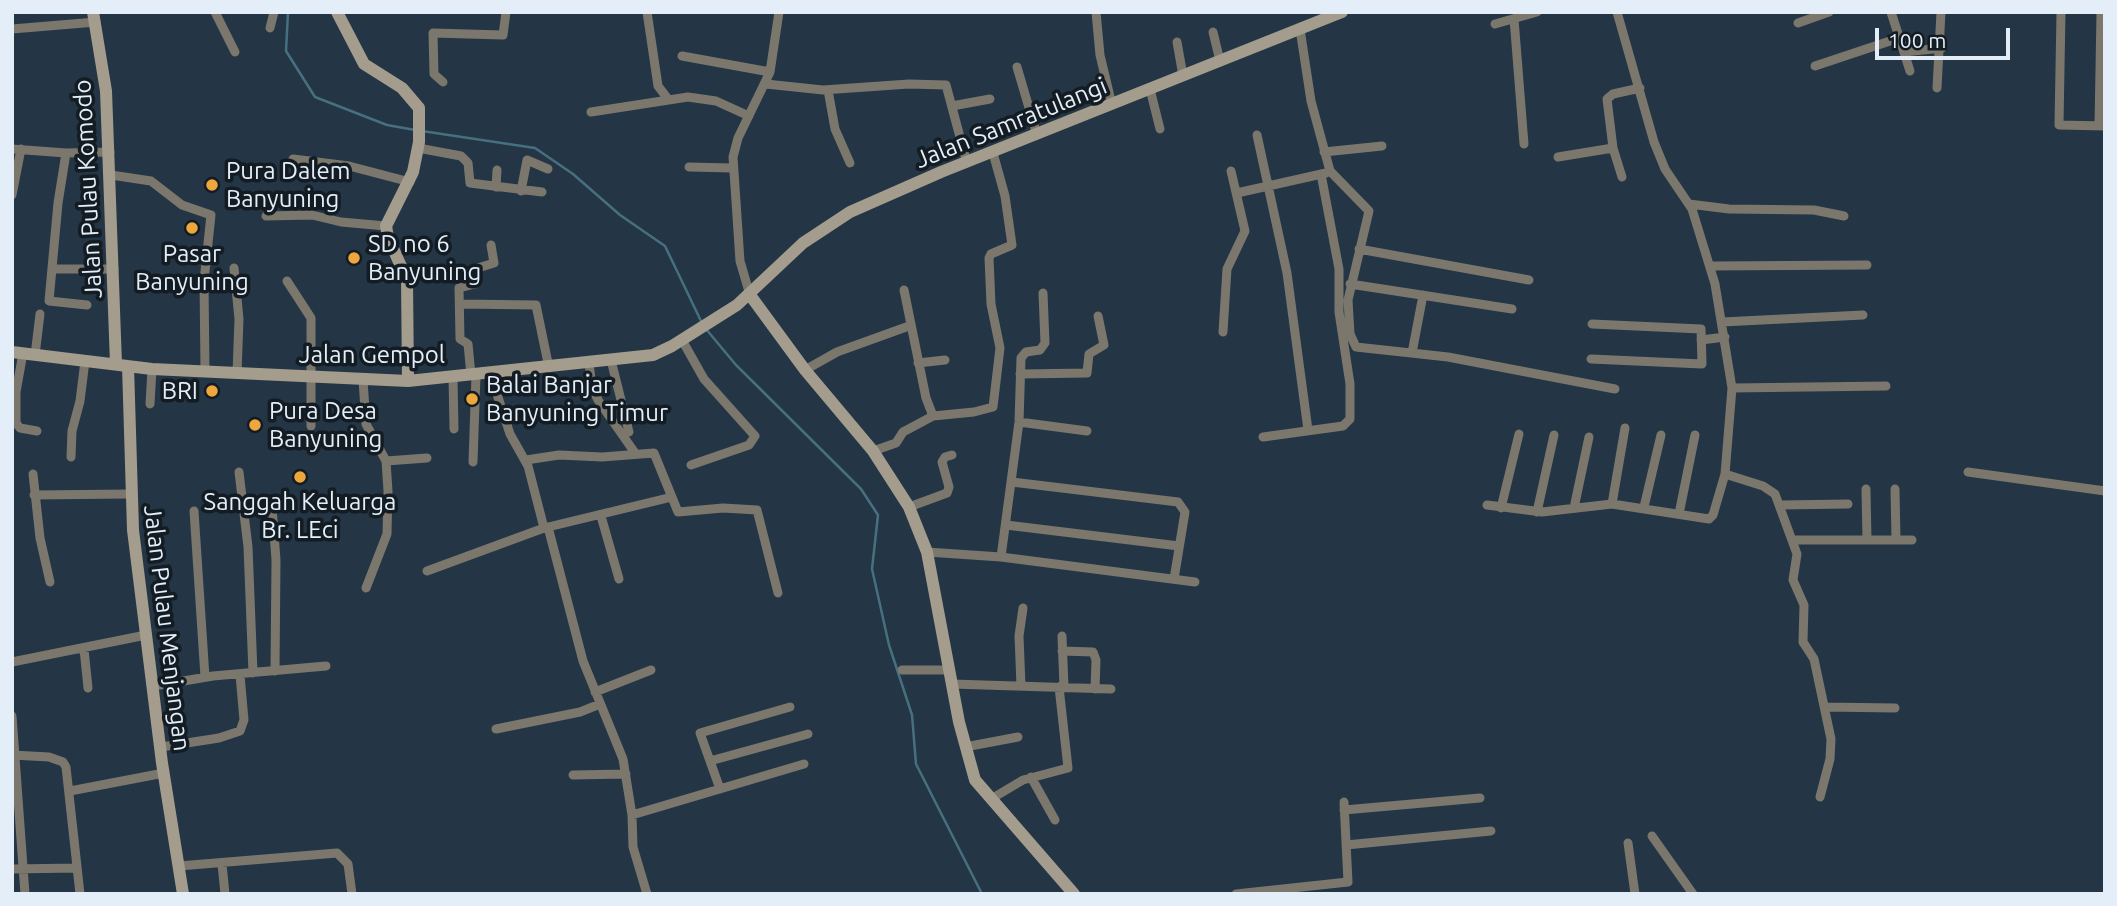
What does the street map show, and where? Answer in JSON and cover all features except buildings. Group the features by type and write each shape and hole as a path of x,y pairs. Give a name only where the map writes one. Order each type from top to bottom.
{"street":[{"path":"215,12 235,52"},
{"path":"270,27 274,12"},
{"path":"337,12 364,64 412,97 419,108 418,145 410,182 386,226 388,237 407,280 408,381"},
{"path":"443,82 434,74 433,33 503,35 506,12"},
{"path":"648,12 659,86 668,99"},
{"path":"779,12 770,72 734,149 732,167 740,261 750,295 805,370 873,452 908,507 927,552 965,747 975,780 1074,894"},
{"path":"1096,12 1102,66 1112,105"},
{"name":"Jalan Samratulangi","path":"720,316 750,295 795,250 821,229 870,203 1342,12"},
{"path":"1495,24 1537,12"},
{"path":"1487,505 1537,512 1612,504 1711,518 1726,474 1731,388 1723,322 1710,266 1689,204 1658,155 1617,12"},
{"path":"1798,23 1829,12"},
{"path":"1891,12 1910,71"},
{"path":"1937,88 1942,48 1941,12"},
{"path":"2061,12 2059,125 2102,126 2101,12"},
{"path":"12,29 95,17"},
{"name":"Jalan Pulau Komodo","path":"95,17 107,91 114,269 122,365"},
{"path":"1514,19 1524,144"},
{"path":"1263,437 1343,426 1350,419 1350,384 1339,312 1339,269 1324,152 1311,101 1300,29"},
{"path":"1213,32 1220,61"},
{"path":"1815,66 1899,38"},
{"path":"1177,42 1183,76"},
{"path":"1904,51 1942,48"},
{"path":"682,55 770,72"},
{"path":"1017,67 1037,135"},
{"path":"766,84 828,90 880,85 945,85 967,163"},
{"path":"1622,177 1613,148 1607,99 1613,94 1640,88"},
{"path":"1150,89 1160,129"},
{"path":"828,90 835,129 850,163"},
{"path":"591,112 668,99 701,98 748,116"},
{"path":"952,106 990,99"},
{"path":"1257,135 1287,273 1308,430"},
{"path":"418,145 461,156 468,163 470,183 542,192"},
{"path":"1324,152 1382,146"},
{"path":"1558,156 1613,148"},
{"path":"12,195 17,149 66,153 110,152"},
{"path":"66,153 52,269 51,303 87,305"},
{"path":"873,452 895,443 903,432 933,416 988,410 994,404 1000,348 991,304 989,258 991,254 1012,245 1005,196 993,153"},
{"path":"293,159 349,166 410,182"},
{"path":"521,191 527,160 548,169"},
{"path":"689,167 732,167"},
{"path":"496,187 497,170"},
{"path":"1223,332 1227,269 1245,232 1231,171"},
{"path":"1237,193 1326,173"},
{"path":"1326,173 1369,211 1350,284 1350,334 1356,347 1367,351 1412,353 1492,364 1615,389"},
{"path":"111,175 151,181 182,205 211,215 204,289 205,372"},
{"path":"1689,204 1729,209 1814,210 1844,216"},
{"path":"266,216 312,215 341,222 386,226"},
{"path":"473,462 473,374 468,344 460,339 460,287 475,284 478,268 494,262 491,246"},
{"path":"1359,249 1529,280"},
{"path":"1710,266 1867,265"},
{"path":"234,268 239,318 237,373"},
{"path":"52,269 114,269"},
{"path":"287,281 311,318 311,426"},
{"path":"161,282 204,289"},
{"path":"1350,284 1512,309"},
{"path":"904,290 909,326 933,416"},
{"path":"1001,556 1013,482 1023,354 1040,350 1045,343 1044,293"},
{"path":"1412,353 1423,295"},
{"path":"460,304 536,305 549,368"},
{"path":"37,431 20,428 16,423 15,402 23,353 40,314"},
{"path":"1723,322 1863,315"},
{"name":"Jalan Gempol","path":"23,353 152,369 408,381 653,355 720,316"},
{"path":"1020,374 1087,373 1089,354 1104,345 1098,316"},
{"path":"1591,359 1702,364 1700,329 1592,324"},
{"path":"805,370 837,352 909,326"},
{"path":"1701,340 1725,337"},
{"path":"682,340 704,379 755,436 749,445 691,465"},
{"path":"71,457 72,431 80,401 85,360"},
{"path":"611,360 629,432"},
{"path":"918,363 945,360"},
{"path":"589,363 592,387 598,400 635,453"},
{"name":"Jalan Pulau Menjangan","path":"122,365 129,494 164,773 183,894"},
{"path":"149,404 152,369"},
{"path":"490,373 510,434 526,460 583,661 594,692 616,737 626,774 633,847 647,894"},
{"path":"453,377 454,429"},
{"path":"363,380 366,424 386,461 388,528 366,588"},
{"path":"1731,388 1886,386"},
{"path":"1019,422 1087,431"},
{"path":"1612,504 1625,428"},
{"path":"1501,508 1519,434"},
{"path":"1537,512 1554,435"},
{"path":"1644,507 1661,435"},
{"path":"1679,514 1695,435"},
{"path":"1574,508 1589,437"},
{"path":"526,460 559,455 656,455 676,510 681,513 723,508 757,510 778,593"},
{"path":"908,507 947,493 949,487 942,462 945,457 952,455"},
{"path":"386,461 427,457"},
{"path":"239,472 248,547 253,673"},
{"path":"1968,472 2105,491"},
{"path":"33,474 34,495 50,582"},
{"path":"1726,474 1769,488 1780,505 1792,540 1798,561 1794,586 1805,610 1804,642 1813,654 1832,750 1820,797"},
{"path":"1013,482 1178,502 1185,512 1174,579"},
{"path":"1866,489 1867,540"},
{"path":"1895,489 1896,540"},
{"path":"34,495 129,494"},
{"path":"427,571 546,528 673,497"},
{"path":"1780,505 1848,504"},
{"path":"272,507 276,560 275,671"},
{"path":"194,511 205,677"},
{"path":"601,516 620,579"},
{"path":"1006,525 1180,546"},
{"path":"1792,540 1912,540"},
{"path":"927,552 1001,556 1195,582"},
{"path":"1021,686 1019,636 1023,608"},
{"path":"12,662 146,635"},
{"path":"991,799 1031,777 1068,768 1062,687 1062,636"},
{"path":"84,649 88,688"},
{"path":"1062,651 1085,649 1093,652 1096,660 1095,689"},
{"path":"153,686 205,677 326,666"},
{"path":"594,692 651,670"},
{"path":"902,670 949,670"},
{"path":"161,747 219,738 240,731 244,720 240,675"},
{"path":"952,684 1111,689"},
{"path":"496,729 580,712 600,704"},
{"path":"720,789 700,733 790,707"},
{"path":"1825,707 1895,708"},
{"path":"12,716 24,894"},
{"path":"709,761 808,734"},
{"path":"965,747 1018,737"},
{"path":"14,755 48,757 63,762 70,791 80,894"},
{"path":"632,815 804,764"},
{"path":"70,791 164,773"},
{"path":"573,775 626,774"},
{"path":"1031,777 1055,820"},
{"path":"1236,894 1348,882 1344,806 1480,798"},
{"path":"1346,845 1491,831"},
{"path":"1652,836 1693,894"},
{"path":"1628,843 1635,894"},
{"path":"178,866 337,853 348,864 352,894"},
{"path":"222,864 225,894"},
{"path":"12,869 77,868"}],"waterway":[{"path":"288,12 286,51 315,97 387,125 415,130"},
{"path":"422,131 535,148 573,174 620,215 665,246 701,321"},
{"path":"706,329 736,365 861,489 878,515 872,569 889,645 912,715 916,764 982,894"}],"place":[{"name":"Pura Dalem Banyuning","path":"212,185"},
{"name":"Pasar Banyuning","path":"192,228"},
{"name":"SD no 6 Banyuning","path":"354,258"},
{"name":"BRI","path":"212,391"},
{"name":"Balai Banjar Banyuning Timur","path":"472,399"},
{"name":"Pura Desa Banyuning","path":"255,425"},
{"name":"Sanggah Keluarga Br. LEci","path":"300,477"}]}
